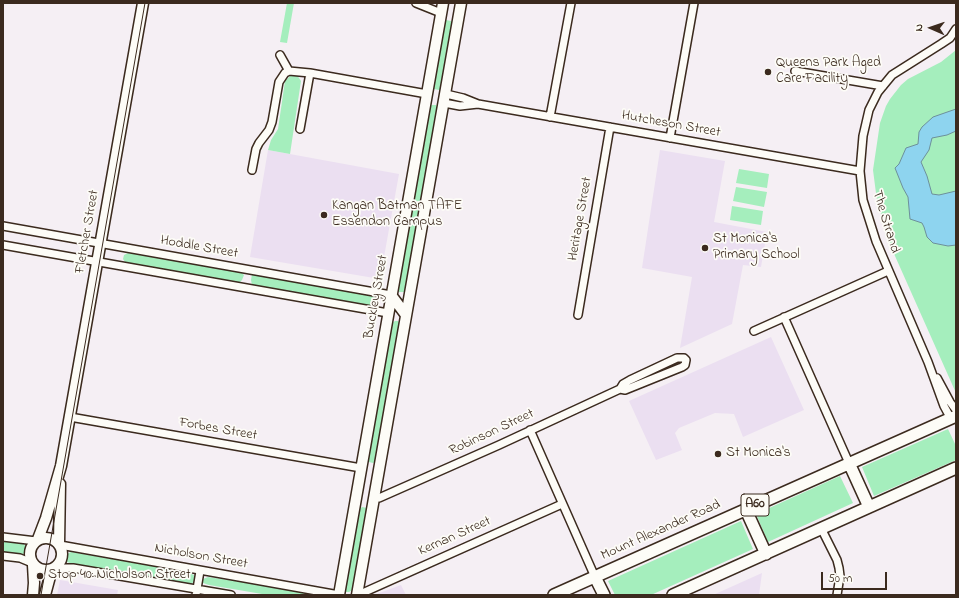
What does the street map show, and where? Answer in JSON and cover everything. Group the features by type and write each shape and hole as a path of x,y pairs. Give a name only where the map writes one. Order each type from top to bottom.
{"main road":[{"name":"Fletcher Street","path":"37,540 46,518 61,466 142,3"},
{"path":"357,595 461,3"},
{"path":"442,8 459,16"},
{"name":"Buckley Street","path":"340,595 356,495 442,8"},
{"path":"427,94 445,99"},
{"path":"391,295 406,315"},
{"path":"388,314 406,315"},
{"name":"Mount Alexander Road","path":"554,595 849,463 955,418"},
{"path":"849,463 869,507"},
{"name":"Fletcher Street","path":"59,545 61,466"},
{"path":"361,468 379,471"},
{"path":"674,595 956,468"},
{"path":"356,495 374,498"},
{"path":"746,510 766,554"},
{"path":"32,564 42,570 53,568 58,564 61,558 62,553 59,545 54,540 48,538 37,540 32,544 29,551 34,583 33,595"},
{"path":"45,595 53,568"},
{"path":"595,577 604,595"}],"street":[{"path":"416,3 442,8"},
{"path":"550,117 571,3"},
{"path":"670,138 694,3"},
{"name":"The Strand","path":"955,418 944,406 928,362 888,271 866,211 861,188 860,171 863,136 870,110 874,100 883,86 892,75 950,38 956,29"},
{"path":"280,55 289,71"},
{"path":"252,170 256,149 269,130 272,122 279,82 285,73 289,71 310,73 427,94"},
{"path":"795,71 883,86"},
{"path":"300,129 310,73"},
{"name":"Hutcheson Street","path":"445,99 463,98 478,104 860,171"},
{"name":"Heritage Street","path":"578,315 610,127"},
{"name":"Hoddle Street","path":"3,226 391,295"},
{"path":"3,245 388,314"},
{"path":"754,331 888,271"},
{"path":"784,317 849,463"},
{"name":"Robinson Street","path":"374,498 379,498 499,445 620,389 625,390 682,367 686,360 684,358 677,358 630,380 623,384 620,389"},
{"name":"Forbes Street","path":"70,417 361,468"},
{"path":"530,430 595,577"},
{"name":"Kernan Street","path":"357,595 562,504"},
{"path":"821,528 837,560 839,568 840,576 837,595"},
{"path":"3,537 37,540"},
{"name":"Nicholson Street","path":"59,545 340,595"},
{"path":"3,556 20,558 32,564"},
{"path":"53,568 71,568 197,592 231,595"},
{"path":"197,592 200,571"}],"shaded area":[{"name":"Kangan Batman TAFE Essendon Campus","path":"268,150 399,174 380,279 250,257"},
{"name":"St Monica's Primary School","path":"660,150 725,161 714,222 767,232 761,267 743,265 732,324 680,348 692,277 642,268"},
{"path":"771,337 804,410 743,437 734,414 715,413 679,428 675,433 682,450 656,460 629,401"},
{"path":"762,573 759,595 713,595"},
{"path":"60,580 118,590 117,595 57,595"},
{"path":"401,585 406,595 374,595"}],"green space":[{"path":"287,3 294,3 287,43 280,42"},
{"path":"444,21 451,21 453,25 442,87 439,90 434,89 432,85"},
{"path":"956,50 956,393 891,247 877,201 873,170 880,123 890,99 908,79 941,62"},
{"path":"291,75 297,75 301,81 290,154 268,150 271,140 278,129 285,81"},
{"path":"432,105 436,105 438,109 406,289 404,292 399,292 397,288 428,108"},
{"path":"739,169 769,174 767,188 736,183"},
{"path":"736,187 767,192 764,207 733,201"},
{"path":"732,206 763,211 761,225 730,220"},
{"path":"128,253 241,272 244,275 239,283 125,262 123,259 124,255"},
{"path":"252,274 373,295 375,299 374,304 369,306 252,285"},
{"path":"398,321 401,325 377,461 373,463 369,462 367,459 391,324"},
{"path":"948,429 956,446 956,460 874,496 862,467"},
{"path":"840,476 853,503 768,542 756,514"},
{"path":"362,507 367,508 369,512 353,590 346,592 344,588 357,511"},
{"path":"741,521 753,549 651,595 615,595 608,581"},
{"path":"3,540 24,544 26,548 25,553 20,555 3,552"},
{"path":"71,552 189,572 195,576 195,581 191,584 70,563 65,559 67,554"},
{"path":"208,577 324,594 268,595 203,583 203,579"}],"water":[{"path":"956,109 956,131 947,135 932,138 929,150 921,162 932,194 939,195 956,191 956,245 948,246 933,243 927,237 922,223 910,219 908,197 895,168 899,164 906,148 918,144 919,132 922,127 933,117"}],"tram line":[{"path":"41,595 145,3"}],"place":[{"name":"Queens Park Aged Care Facility","path":"768,72"},
{"name":"Kangan Batman TAFE Essendon Campus","path":"324,215"},
{"name":"St Monica's Primary School","path":"705,248"},
{"name":"St Monica's","path":"718,454"},
{"name":"Stop 40: Nicholson Street","path":"40,576"}]}
